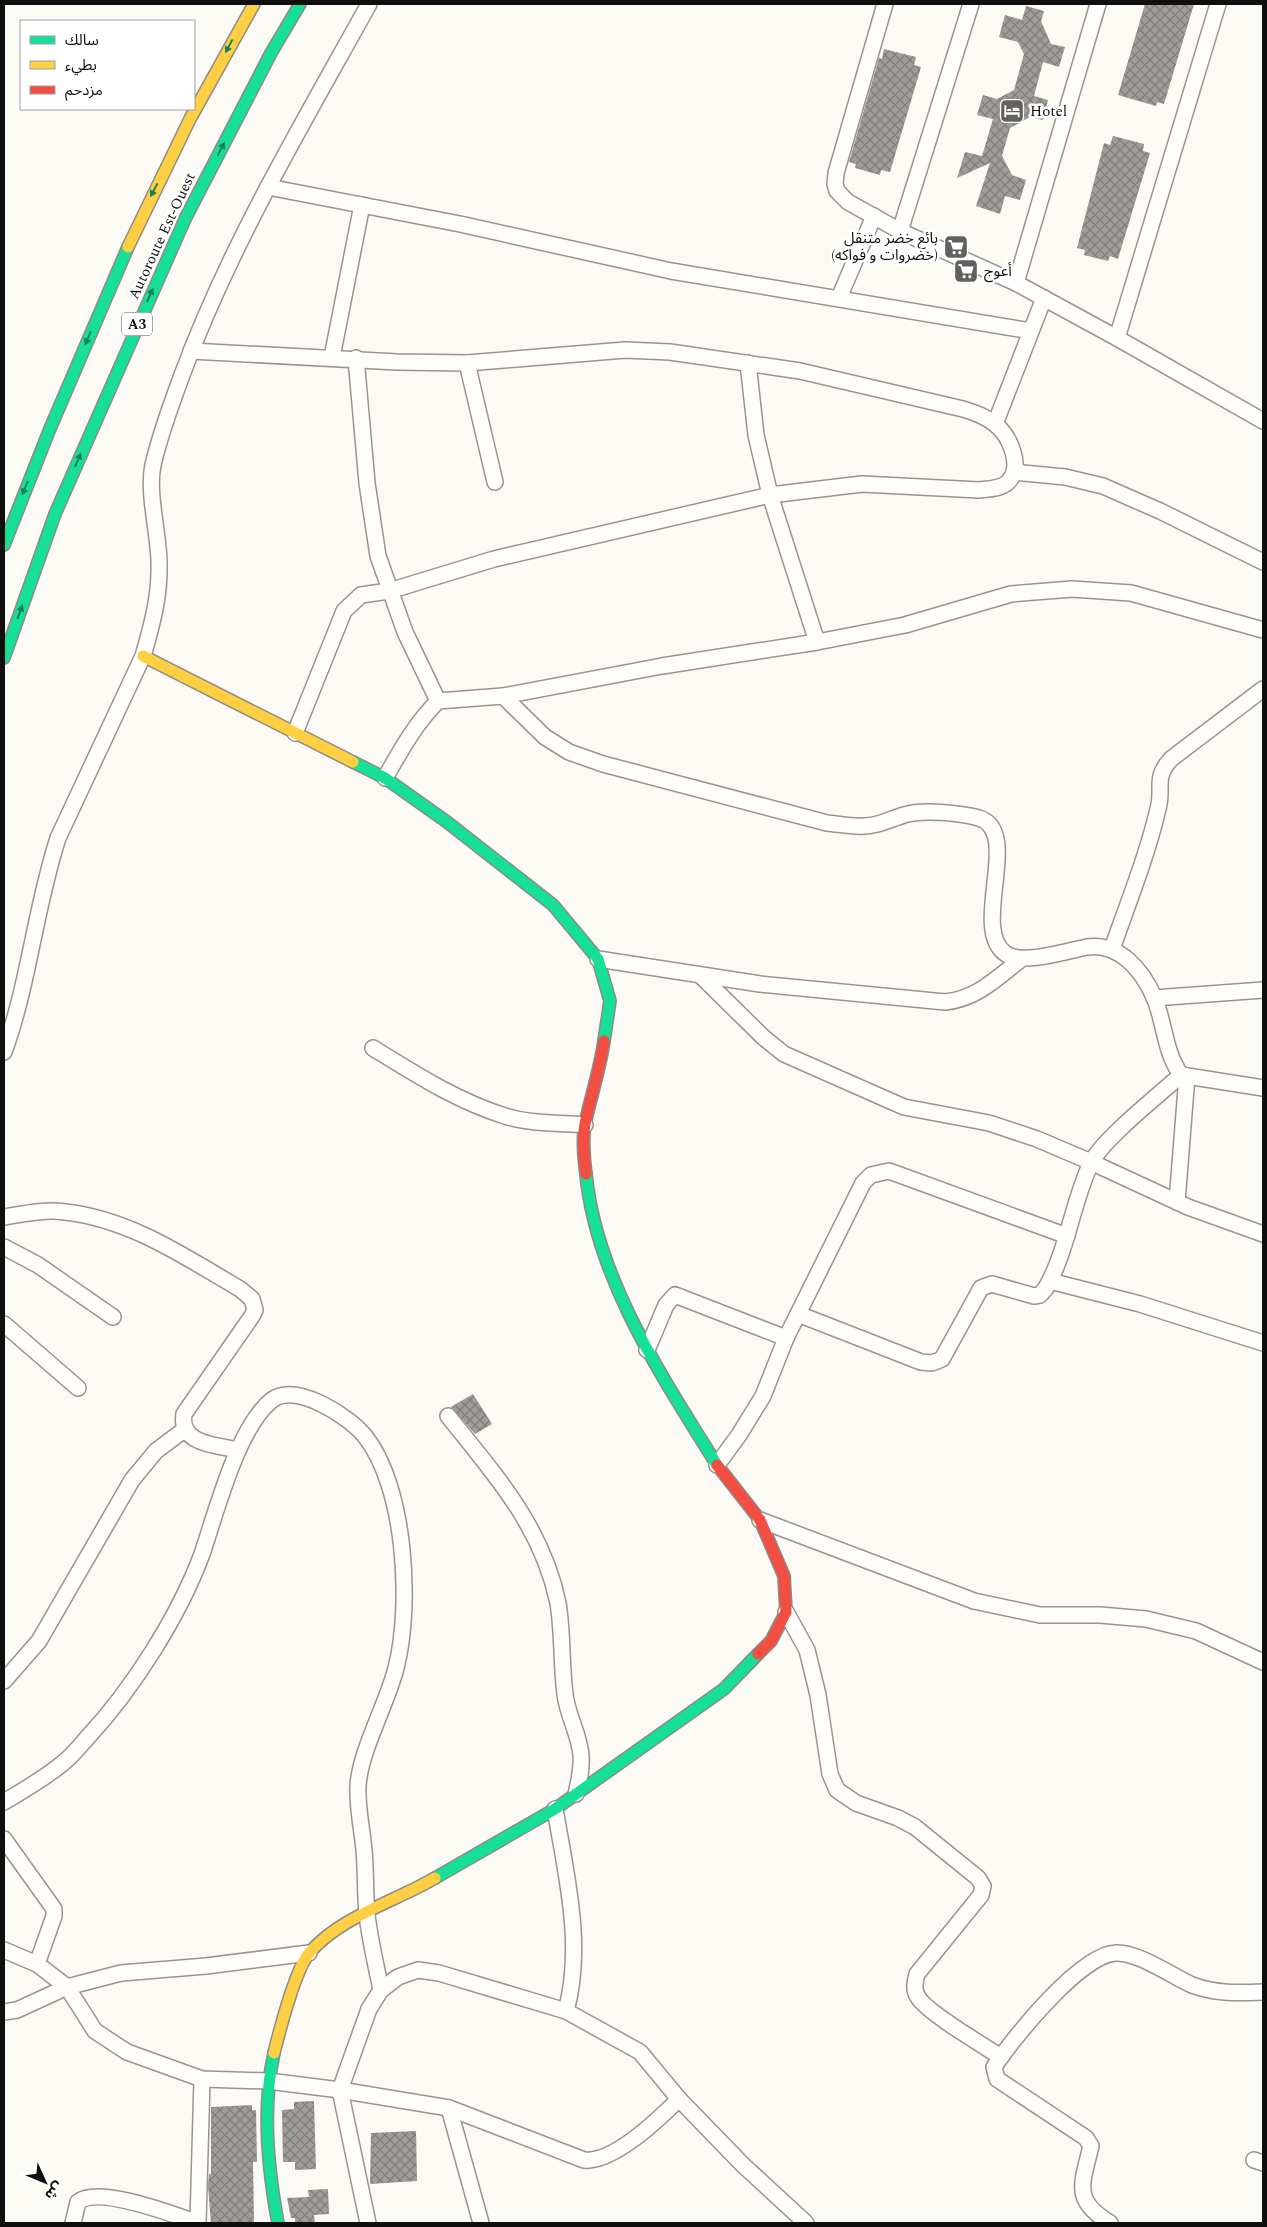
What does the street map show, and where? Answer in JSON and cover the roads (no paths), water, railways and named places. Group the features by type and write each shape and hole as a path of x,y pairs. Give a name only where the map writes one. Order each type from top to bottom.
{"main road":[{"name":"Autoroute Est-Ouest","path":"4,545 82,352 148,202 235,34 254,4"},
{"name":"Autoroute Est-Ouest","path":"4,658 55,514 185,219 271,53 300,4"},
{"path":"143,656 385,778 447,822 553,904 598,959 610,1001 604,1049 585,1125 583,1148 588,1199 614,1285 647,1350 717,1465 760,1520 784,1576 786,1612 771,1641 724,1689 555,1809 448,1872 367,1915 344,1924 309,1953 292,1996 268,2080 271,2185 278,2223"}],"street":[{"path":"4,1052 14,1024 33,947 48,870 58,838 143,656 159,592 160,562 152,468 161,435 191,351 227,270 268,187 370,4"},
{"path":"884,4 835,184 837,191 848,202 900,231 1016,283 1263,421"},
{"path":"900,231 971,4"},
{"path":"1016,283 1098,4"},
{"path":"1117,338 1218,4"},
{"path":"268,187 460,224 671,271 1031,332"},
{"path":"332,357 362,205"},
{"path":"839,298 874,216"},
{"path":"995,424 1044,298"},
{"path":"191,351 467,363 625,350 670,352 800,371 949,405 981,415 995,424 1005,434 1011,448 1014,472 1008,483 996,488 979,490 862,484 770,495 494,559 389,591 361,595 344,611 295,733"},
{"path":"356,358 367,483 378,556 389,591 438,701"},
{"path":"467,363 495,482"},
{"path":"748,364 755,426 770,495 817,642"},
{"path":"1014,472 1065,477 1103,486 1160,510 1263,562"},
{"path":"385,778 407,738 423,716 438,701 503,696 662,666 817,642 905,625 1011,594 1072,589 1131,593 1263,630"},
{"path":"1112,949 1159,808 1158,780 1161,772 1171,759 1263,690"},
{"path":"503,696 545,736 569,752 603,764 817,821 865,826 887,822 905,814 929,812 980,818 990,827 998,843 992,919 996,939 1005,954 1020,960"},
{"path":"598,959 760,984 945,1002 963,1000 981,991 1020,960 1098,946 1112,949 1127,958 1154,998 1171,1062 1184,1076 1263,1088"},
{"path":"700,975 763,1038 784,1054 904,1106 989,1123 1091,1162 1177,1202 1263,1234"},
{"path":"1154,998 1263,990"},
{"path":"373,1048 426,1081 465,1101 506,1116 585,1125"},
{"path":"798,1314 921,1362 932,1363 942,1359 948,1352 981,1288 992,1284 1034,1296 1040,1295 1050,1281 1091,1162 1103,1147 1184,1076"},
{"path":"1177,1202 1184,1076"},
{"path":"717,1465 739,1435 762,1396 786,1338 863,1183 871,1175 889,1171 1067,1236"},
{"path":"4,1217 64,1211 98,1218 150,1236 240,1289 252,1299 255,1310 184,1414 182,1424 184,1430 198,1440 238,1450"},
{"path":"4,1246 38,1265 113,1317"},
{"path":"1050,1281 1140,1304 1263,1343"},
{"path":"647,1350 666,1305 675,1295 786,1338"},
{"path":"4,1324 78,1388"},
{"path":"4,1802 65,1762 106,1718 146,1664 200,1558 238,1450 258,1417 271,1401 282,1395 299,1396 320,1402 361,1432 378,1456 385,1470 394,1504 400,1543 404,1604 396,1670 358,1784 367,1915 381,1990"},
{"path":"448,1416 500,1481 527,1520 544,1552 558,1604 567,1708 582,1755 576,1794"},
{"path":"4,1681 39,1641 132,1480 156,1451 184,1430"},
{"path":"760,1520 974,1601 1040,1615 1100,1615 1146,1619 1196,1632 1263,1662"},
{"path":"786,1612 807,1650 818,1695 830,1774 837,1790 856,1803 898,1818 915,1827 978,1878 983,1886 981,1895 917,1974 914,1986 918,1998 930,2010 1001,2058"},
{"path":"555,1809 574,1946 570,2000 566,2011"},
{"path":"4,1839 54,1909 54,1916 37,1964"},
{"path":"4,1950 37,1964 67,1986 87,2021 105,2039 127,2052 202,2079 268,2080 449,2108 584,2160 594,2161 635,2137 679,2099"},
{"path":"1110,2223 1086,2204 1082,2196 1081,2187 1091,2146 1086,2138 997,2079 994,2068 1028,2023 1064,1986 1097,1957 1116,1952 1133,1956 1194,1985 1222,1993 1263,1992"},
{"path":"4,2012 17,2010 67,1986 120,1973 206,1966 309,1953"},
{"path":"368,2223 340,2090 369,2009 381,1990 398,1977 418,1970 439,1973 566,2011 640,2052 679,2099 743,2165 806,2223"},
{"path":"73,2223 78,2202 98,2196 141,2205 198,2223 202,2079"},
{"path":"449,2108 482,2223"}],"place":[{"name":"Hotel","path":"1012,111"},
{"name":"بائع خضر متنقل (خضروات و فواكه)","path":"956,247"},
{"name":"أعوج","path":"966,271"}]}
